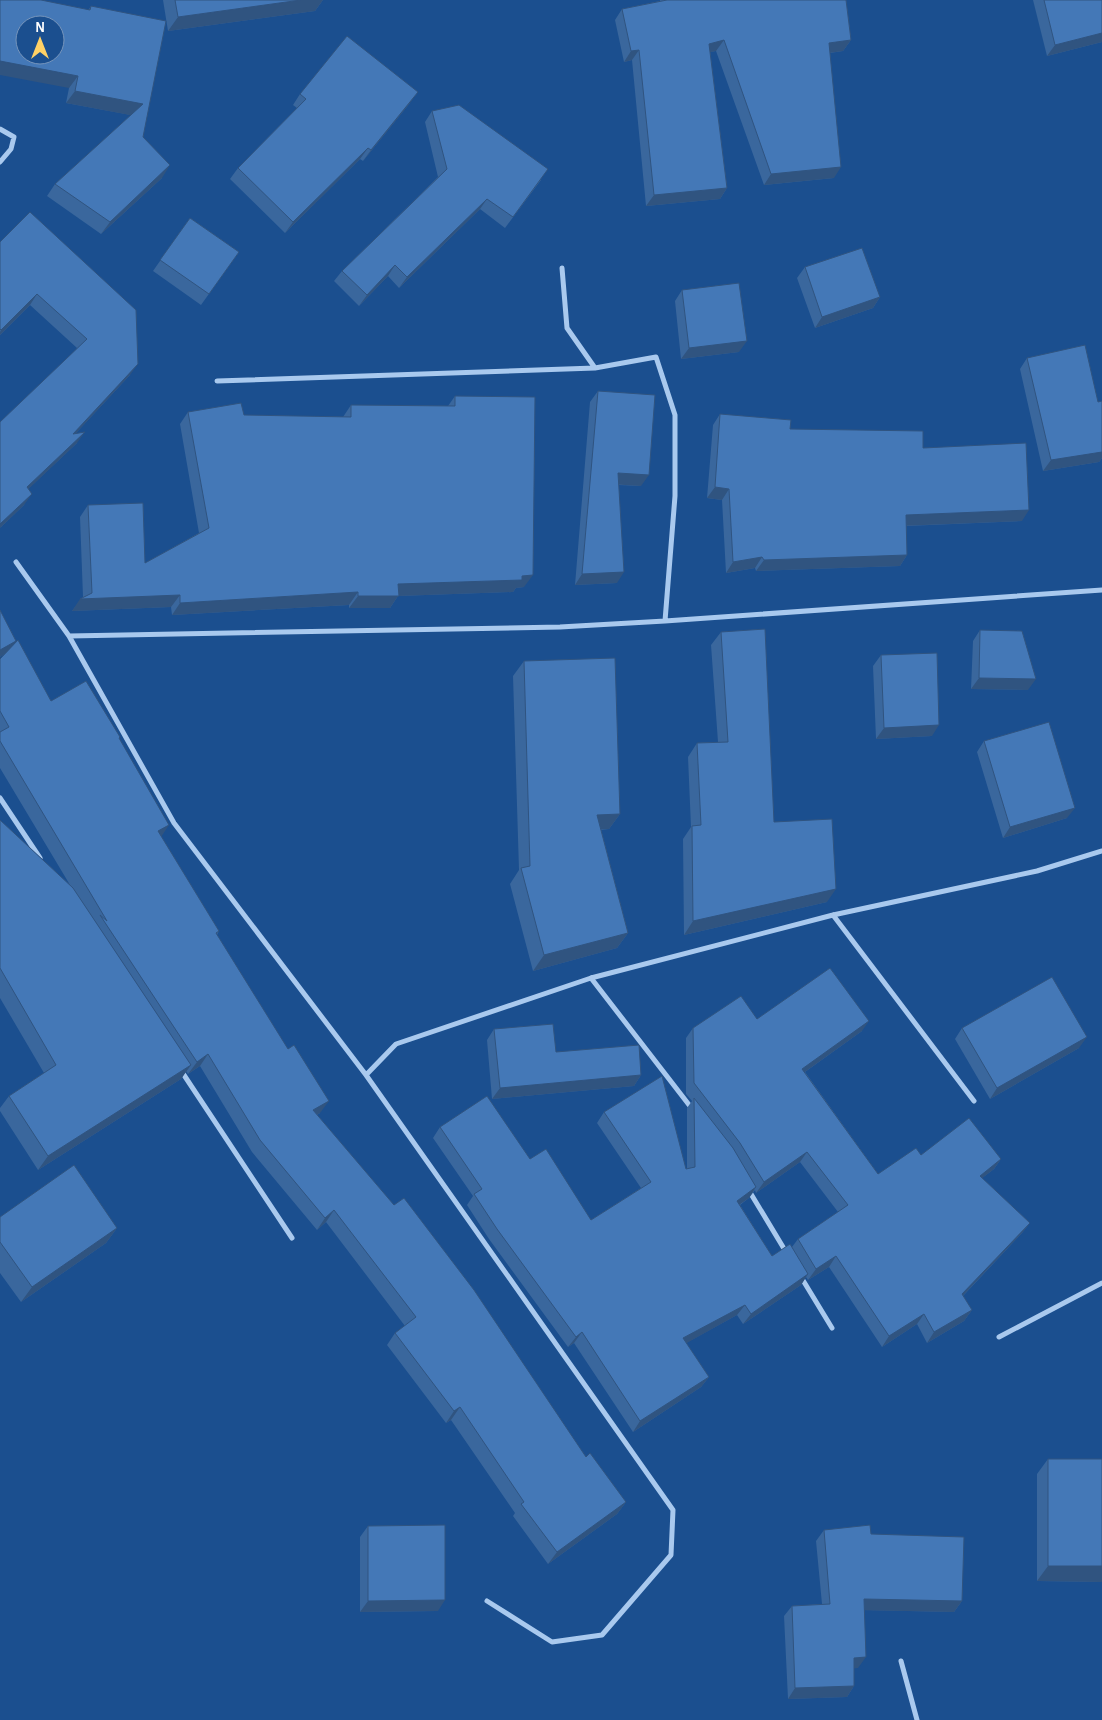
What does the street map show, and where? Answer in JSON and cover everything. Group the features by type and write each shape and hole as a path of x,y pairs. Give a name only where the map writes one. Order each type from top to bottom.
{"street":[{"path":"0,129 14,137 11,149 0,162"},
{"path":"562,268 567,328 595,368"},
{"path":"217,381 595,368 656,357 675,415 675,496 665,621"},
{"path":"16,562 69,636 174,822 366,1075 672,1510 671,1555 602,1635 552,1642 487,1601"},
{"path":"69,636 550,627 665,621 1102,590"},
{"path":"0,798 44,865"},
{"path":"366,1075 396,1044 591,978 833,915 1036,872 1102,851"},
{"path":"833,915 974,1101"},
{"path":"591,978 699,1118"},
{"path":"176,1064 292,1238"},
{"path":"744,1181 788,1254"},
{"path":"798,1271 832,1328"},
{"path":"999,1337 1102,1282"},
{"path":"901,1661 917,1720"}],"building":[{"path":"0,0 41,0 90,10 91,6 166,21 143,137 170,165 110,222 55,184 143,104 75,91 78,76 21,65 65,65 65,15 15,15 15,64 0,61"},
{"path":"175,0 301,0 178,17"},
{"path":"667,0 846,0 851,40 829,43 841,167 771,174 724,40 709,44 727,188 654,195 639,50 631,51 622,9"},
{"path":"1044,0 1102,0 1102,33 1055,45"},
{"path":"347,36 418,92 371,150 368,148 293,222 238,168 306,99 300,94"},
{"path":"459,105 548,169 513,217 487,199 407,277 395,265 367,295 342,271 447,169 432,111"},
{"path":"30,212 136,310 138,364 73,434 85,432 27,487 32,494 0,524 0,422 87,339 37,294 0,329 0,242"},
{"path":"190,218 239,252 209,294 160,260"},
{"path":"862,248 880,297 822,317 805,267"},
{"path":"739,283 747,341 689,348 682,290"},
{"path":"1085,345 1098,402 1102,401 1102,452 1051,460 1027,358"},
{"path":"598,391 655,395 649,475 618,473 624,572 582,574"},
{"path":"455,396 535,397 533,575 522,576 522,580 398,584 399,596 358,596 358,592 180,603 180,595 80,599 92,593 88,505 143,503 145,563 209,528 188,412 241,403 244,415 351,417 351,405 455,406"},
{"path":"720,414 791,420 790,429 923,431 923,448 1026,443 1029,510 906,515 907,555 764,560 762,557 733,562 729,489 715,487"},
{"path":"0,610 16,641 0,650"},
{"path":"765,629 774,822 832,819 836,889 693,921 692,826 701,825 697,743 728,742 721,632"},
{"path":"980,630 1022,631 1036,679 979,678"},
{"path":"18,640 51,701 86,681 169,825 158,831 219,931 216,933 288,1049 294,1045 329,1101 313,1110 394,1205 404,1198 474,1290 586,1457 590,1453 626,1502 557,1552 521,1504 524,1502 460,1407 454,1411 395,1333 416,1317 334,1210 325,1218 260,1140 208,1054 197,1062 100,915 107,921 0,741 0,732 9,727 0,711 0,659"},
{"path":"937,653 939,725 884,728 881,655"},
{"path":"615,658 620,814 597,815 628,933 544,955 521,868 530,866 524,661"},
{"path":"1049,722 1075,808 1010,827 984,741"},
{"path":"0,820 73,888 191,1065 48,1156 9,1096 56,1065 0,968"},
{"path":"830,968 869,1021 802,1069 878,1174 916,1148 921,1155 969,1118 1001,1159 980,1176 1030,1223 962,1294 972,1310 934,1332 924,1314 889,1336 836,1256 816,1269 798,1239 848,1205 807,1152 764,1182 740,1143 694,1083 693,1028 741,996 757,1019"},
{"path":"1052,977 1087,1037 997,1088 962,1028"},
{"path":"553,1024 556,1052 639,1045 641,1075 500,1088 494,1029"},
{"path":"662,1076 686,1169 695,1167 694,1098 733,1148 756,1187 737,1201 772,1256 790,1244 808,1274 751,1314 745,1305 683,1338 709,1377 640,1421 582,1332 576,1337 497,1229 474,1194 482,1189 440,1127 487,1096 530,1159 546,1149 591,1220 651,1182 604,1112"},
{"path":"74,1165 117,1228 32,1287 0,1242 0,1217"},
{"path":"1048,1459 1102,1459 1102,1566 1048,1566"},
{"path":"445,1525 445,1600 368,1601 368,1526"},
{"path":"870,1525 871,1534 964,1537 962,1601 864,1599 866,1657 854,1658 854,1686 795,1688 792,1606 830,1604 824,1530"}]}
